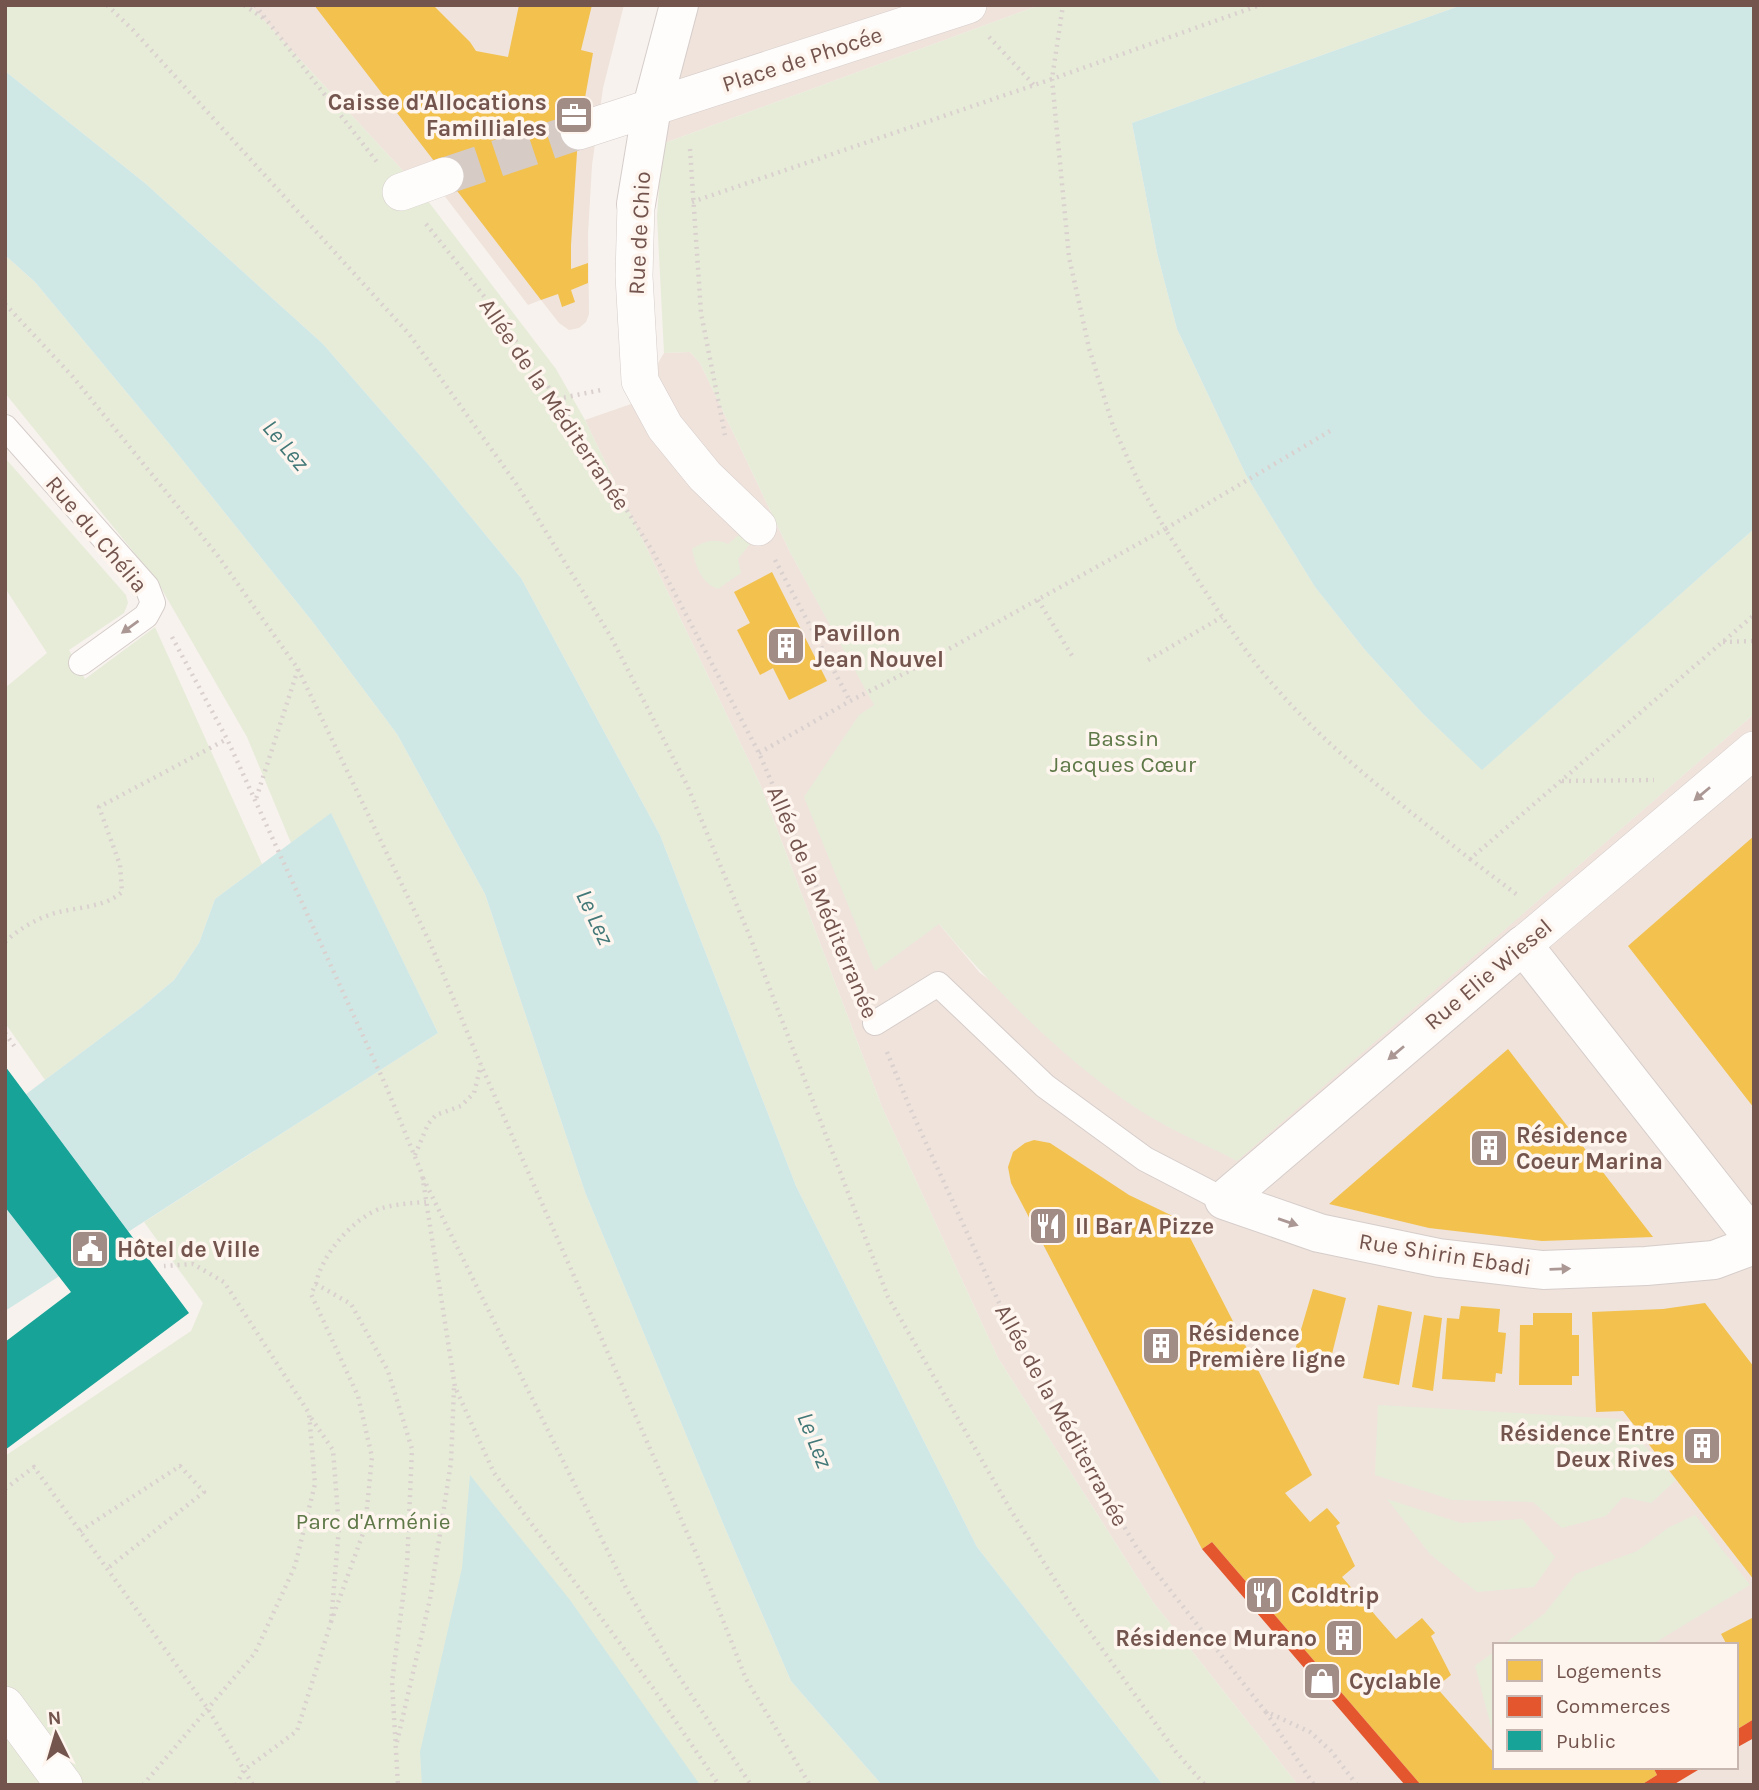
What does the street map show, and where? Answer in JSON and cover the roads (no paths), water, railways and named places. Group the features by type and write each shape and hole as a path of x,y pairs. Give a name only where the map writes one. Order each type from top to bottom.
{"street":[{"name":"Rue de Chio","path":"679,5 672,101 636,193 634,276 640,381 673,437 705,476 758,527"},
{"name":"Place de Phocée","path":"579,131 672,101 975,17"},
{"path":"401,192 445,176"},
{"name":"Rue Elie Wiesel","path":"1224,1200 1754,750"},
{"path":"1523,945 1754,1239"},
{"name":"Rue Shirin Ebadi","path":"1224,1200 1319,1233 1439,1258 1543,1270 1714,1260 1754,1245"},
{"path":"5,1705 64,1785"}],"lane":[{"name":"Rue du Chélia","path":"5,427 147,587 153,603 146,615 81,663"},
{"path":"875,1023 938,984 1045,1086 1144,1159 1224,1200"}],"water":[{"path":"1462,5 1754,5 1754,529 1482,770 1423,714 1365,650 1315,587 1247,477 1177,329 1157,253 1132,123"},
{"name":"Le Lez","path":"5,71 146,184 323,344 430,467 521,578 660,835 796,1186 977,1547 1163,1785 882,1785 791,1681 585,1192 485,894 397,734 312,621 172,447 35,282 5,255"},
{"path":"331,813 438,1033 5,1311 5,1110 174,980 199,943 215,899"},
{"path":"470,1475 570,1600 700,1785 422,1785 420,1752 462,1568"}],"tunnel":[{"path":"445,176 579,131"}],"place":[{"name":"Caisse d'Allocations Familliales","path":"574,115"},
{"name":"Pavillon Jean Nouvel","path":"786,646"},
{"name":"Résidence Coeur Marina","path":"1489,1148"},
{"name":"Il Bar A Pizze","path":"1048,1226"},
{"name":"Hôtel de Ville","path":"90,1249"},
{"name":"Résidence Première ligne","path":"1161,1346"},
{"name":"Résidence Entre Deux Rives","path":"1702,1446"},
{"name":"Coldtrip","path":"1264,1595"},
{"name":"Résidence Murano","path":"1344,1638"},
{"name":"Cyclable","path":"1322,1681"}],"park label":[{"name":"Bassin Jacques Cœur","path":"1123,751"},
{"name":"Parc d'Arménie","path":"373,1521"}]}
